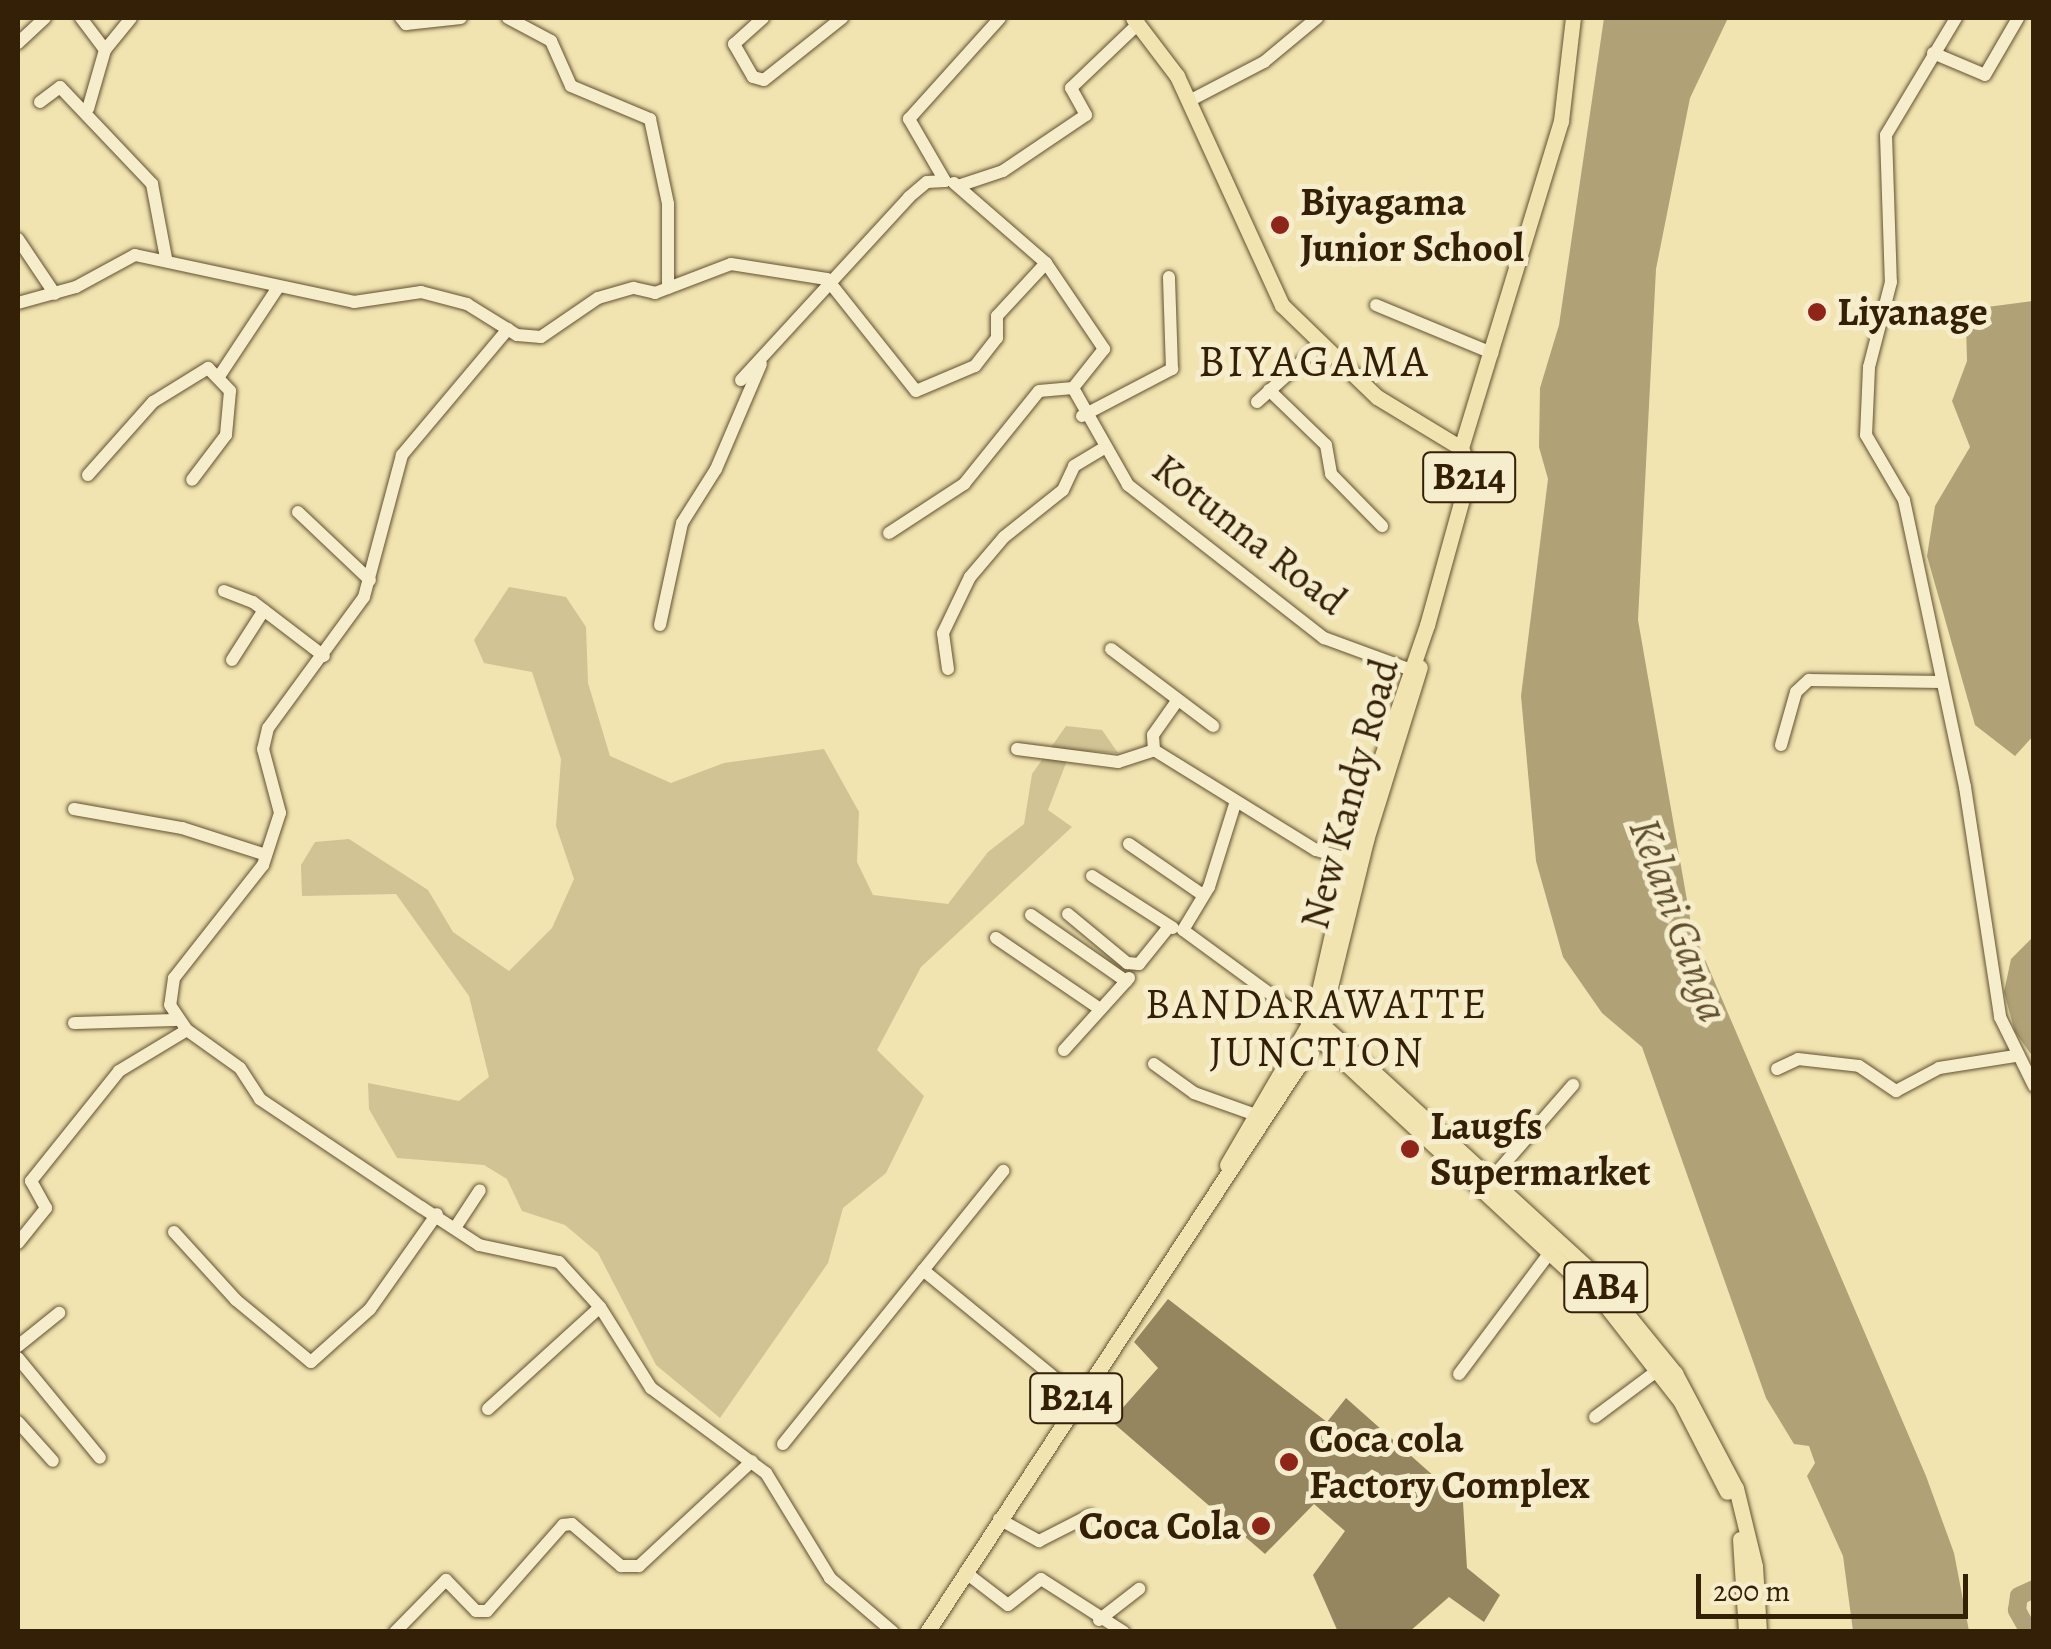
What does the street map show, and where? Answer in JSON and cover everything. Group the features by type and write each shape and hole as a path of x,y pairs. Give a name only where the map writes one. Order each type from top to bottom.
{"main road":[{"path":"1461,448 1560,120 1573,18"},
{"name":"B214","path":"1136,20 1189,100 1266,279 1319,346 1377,397 1461,448"},
{"name":"New Kandy Road","path":"1314,1026 1355,861 1468,489 1461,448"},
{"name":"B214","path":"1228,1165 1253,1114 1314,1026"},
{"name":"B214","path":"927,1632 1314,1026"},
{"name":"AB4","path":"1314,1026 1611,1292 1663,1367 1736,1488 1756,1566 1759,1632"},
{"name":"AB4","path":"1487,1184 1663,1367 1727,1494 1742,1551 1746,1632"}],"street":[{"path":"18,43 46,18"},
{"path":"81,18 105,50"},
{"path":"88,110 105,50 131,18"},
{"path":"400,18 406,24 460,18"},
{"path":"508,18 551,41 572,86 650,119 668,204 668,288"},
{"path":"764,18 734,44 753,77 764,80 842,18"},
{"path":"945,181 909,118 1000,18"},
{"path":"1189,100 1264,62 1317,18"},
{"path":"1956,18 1886,134 1891,282 1869,367 1866,436 1904,500 1942,682 2000,1017 2015,1056 2034,1086"},
{"path":"1933,53 1985,76 2018,18"},
{"path":"961,185 1003,171 1086,115 1071,88 1136,20"},
{"path":"40,102 60,86 88,110 94,129 152,184 166,258"},
{"path":"741,380 827,279 927,182 961,185 1046,263 1104,349 1073,388 1039,391 964,484 890,533"},
{"path":"18,240 55,294"},
{"path":"18,302 55,294 135,255 166,258 277,289 381,304 421,292 467,304 508,329 541,338 598,298 668,288 731,264 827,279 916,392 975,366 997,338 997,316 1046,263"},
{"path":"1082,416 1172,369 1169,277"},
{"path":"220,375 277,289"},
{"path":"1376,304 1492,353"},
{"path":"182,1025 174,978 208,928 244,895 266,855 280,813 263,749 268,728 352,620 370,580 402,455 508,329"},
{"path":"660,625 687,512 779,334"},
{"path":"1257,402 1319,346"},
{"path":"88,476 153,402 188,375 208,368 220,375 230,391 226,435 192,480"},
{"name":"Kotunna Road","path":"1073,388 1082,416 1102,450 1146,503 1292,616 1344,648 1414,672"},
{"path":"1269,390 1326,445 1331,474 1382,526"},
{"path":"948,668 944,633 970,577 1004,537 1063,490 1074,466 1102,450"},
{"path":"298,512 370,580"},
{"path":"224,592 264,610 324,656"},
{"path":"232,660 264,610"},
{"path":"1111,649 1214,726"},
{"path":"1781,746 1796,692 1809,680 1942,682"},
{"path":"1154,750 1153,735 1177,701"},
{"path":"1017,750 1118,762 1154,750"},
{"path":"1154,750 1235,804 1316,850 1355,861"},
{"path":"1064,1050 1167,929 1182,926 1203,896 1235,804"},
{"path":"74,809 182,828 266,855"},
{"path":"1129,844 1203,896"},
{"path":"1092,876 1167,929"},
{"path":"1068,914 1139,964"},
{"path":"1031,915 1126,981"},
{"path":"1182,926 1314,1026"},
{"path":"996,938 1100,1009"},
{"path":"74,1023 182,1025 240,1068 260,1099 392,1188 488,1248 547,1255 600,1306 651,1388 752,1462 830,1578 893,1632"},
{"path":"18,1243 46,1208 32,1192 41,1168 119,1071 182,1025"},
{"path":"1777,1069 1798,1059 1860,1066 1896,1091 1939,1068 2015,1056"},
{"path":"1154,1064 1194,1093 1226,1098 1253,1114"},
{"path":"1487,1184 1573,1086"},
{"path":"783,1444 1003,1171"},
{"path":"456,1228 480,1190"},
{"path":"174,1232 236,1300 311,1362 370,1309 437,1214"},
{"path":"1459,1374 1551,1251"},
{"path":"923,1270 1078,1396"},
{"path":"488,1409 600,1306"},
{"path":"18,1346 59,1314"},
{"path":"18,1358 100,1458"},
{"path":"1595,1418 1663,1367"},
{"path":"18,1422 53,1460"},
{"path":"395,1632 446,1580 476,1611 487,1611 563,1525 572,1524 621,1566 639,1566 752,1462"},
{"path":"998,1519 1038,1541 1090,1515"},
{"path":"965,1572 1008,1605 1041,1579 1099,1620 1124,1632"},
{"path":"1099,1620 1140,1589"}],"shaded area":[{"path":"509,587 566,597 586,627 588,683 610,756 671,783 724,763 824,749 859,812 857,862 873,895 948,904 988,852 1024,824 1032,774 1066,726 1102,730 1118,753 1071,750 1048,810 1072,827 921,967 877,1050 924,1096 886,1173 843,1208 828,1263 720,1418 656,1365 598,1253 565,1225 522,1211 507,1179 484,1165 397,1158 369,1109 368,1083 459,1101 489,1077 469,996 396,894 302,896 301,865 315,842 349,839 428,890 453,932 509,971 552,928 574,879 556,826 561,759 532,672 484,663 474,640"}],"water":[{"name":"Kelani Ganga","path":"1604,18 1728,18 1690,98 1656,269 1638,620 1692,929 1926,1476 1954,1553 1969,1631 1853,1631 1843,1556 1807,1476 1815,1463 1809,1446 1794,1444 1766,1398 1642,1047 1602,1013 1563,957 1536,861 1521,696 1548,479 1539,447 1540,388 1559,325"},
{"path":"2033,301 2034,735 2015,756 1975,725 1927,556 1935,506 1970,447 1952,401 1967,361 1966,325 1987,307"},
{"path":"2033,937 2033,1057 2015,1032 2004,992 2011,959"}],"building":[{"name":"Coca cola Factory Complex","path":"1168,1299 1327,1422 1346,1398 1463,1502 1467,1568 1500,1595 1484,1622 1449,1597 1409,1632 1338,1632 1313,1575 1345,1531 1314,1504 1265,1554 1111,1421 1158,1368 1134,1342"}],"waterway":[{"path":"2029,1632 2017,1610 2019,1596 2034,1589"}],"place":[{"name":"Biyagama Junior School","path":"1280,225"},
{"name":"Liyanage","path":"1817,312"},
{"name":"Laugfs Supermarket","path":"1410,1149"},
{"name":"Coca cola Factory Complex","path":"1289,1462"},
{"name":"Coca Cola","path":"1261,1526"}],"district":[{"name":"BIYAGAMA","path":"1314,362"},
{"name":"BANDARAWATTE JUNCTION","path":"1317,1028"}]}
